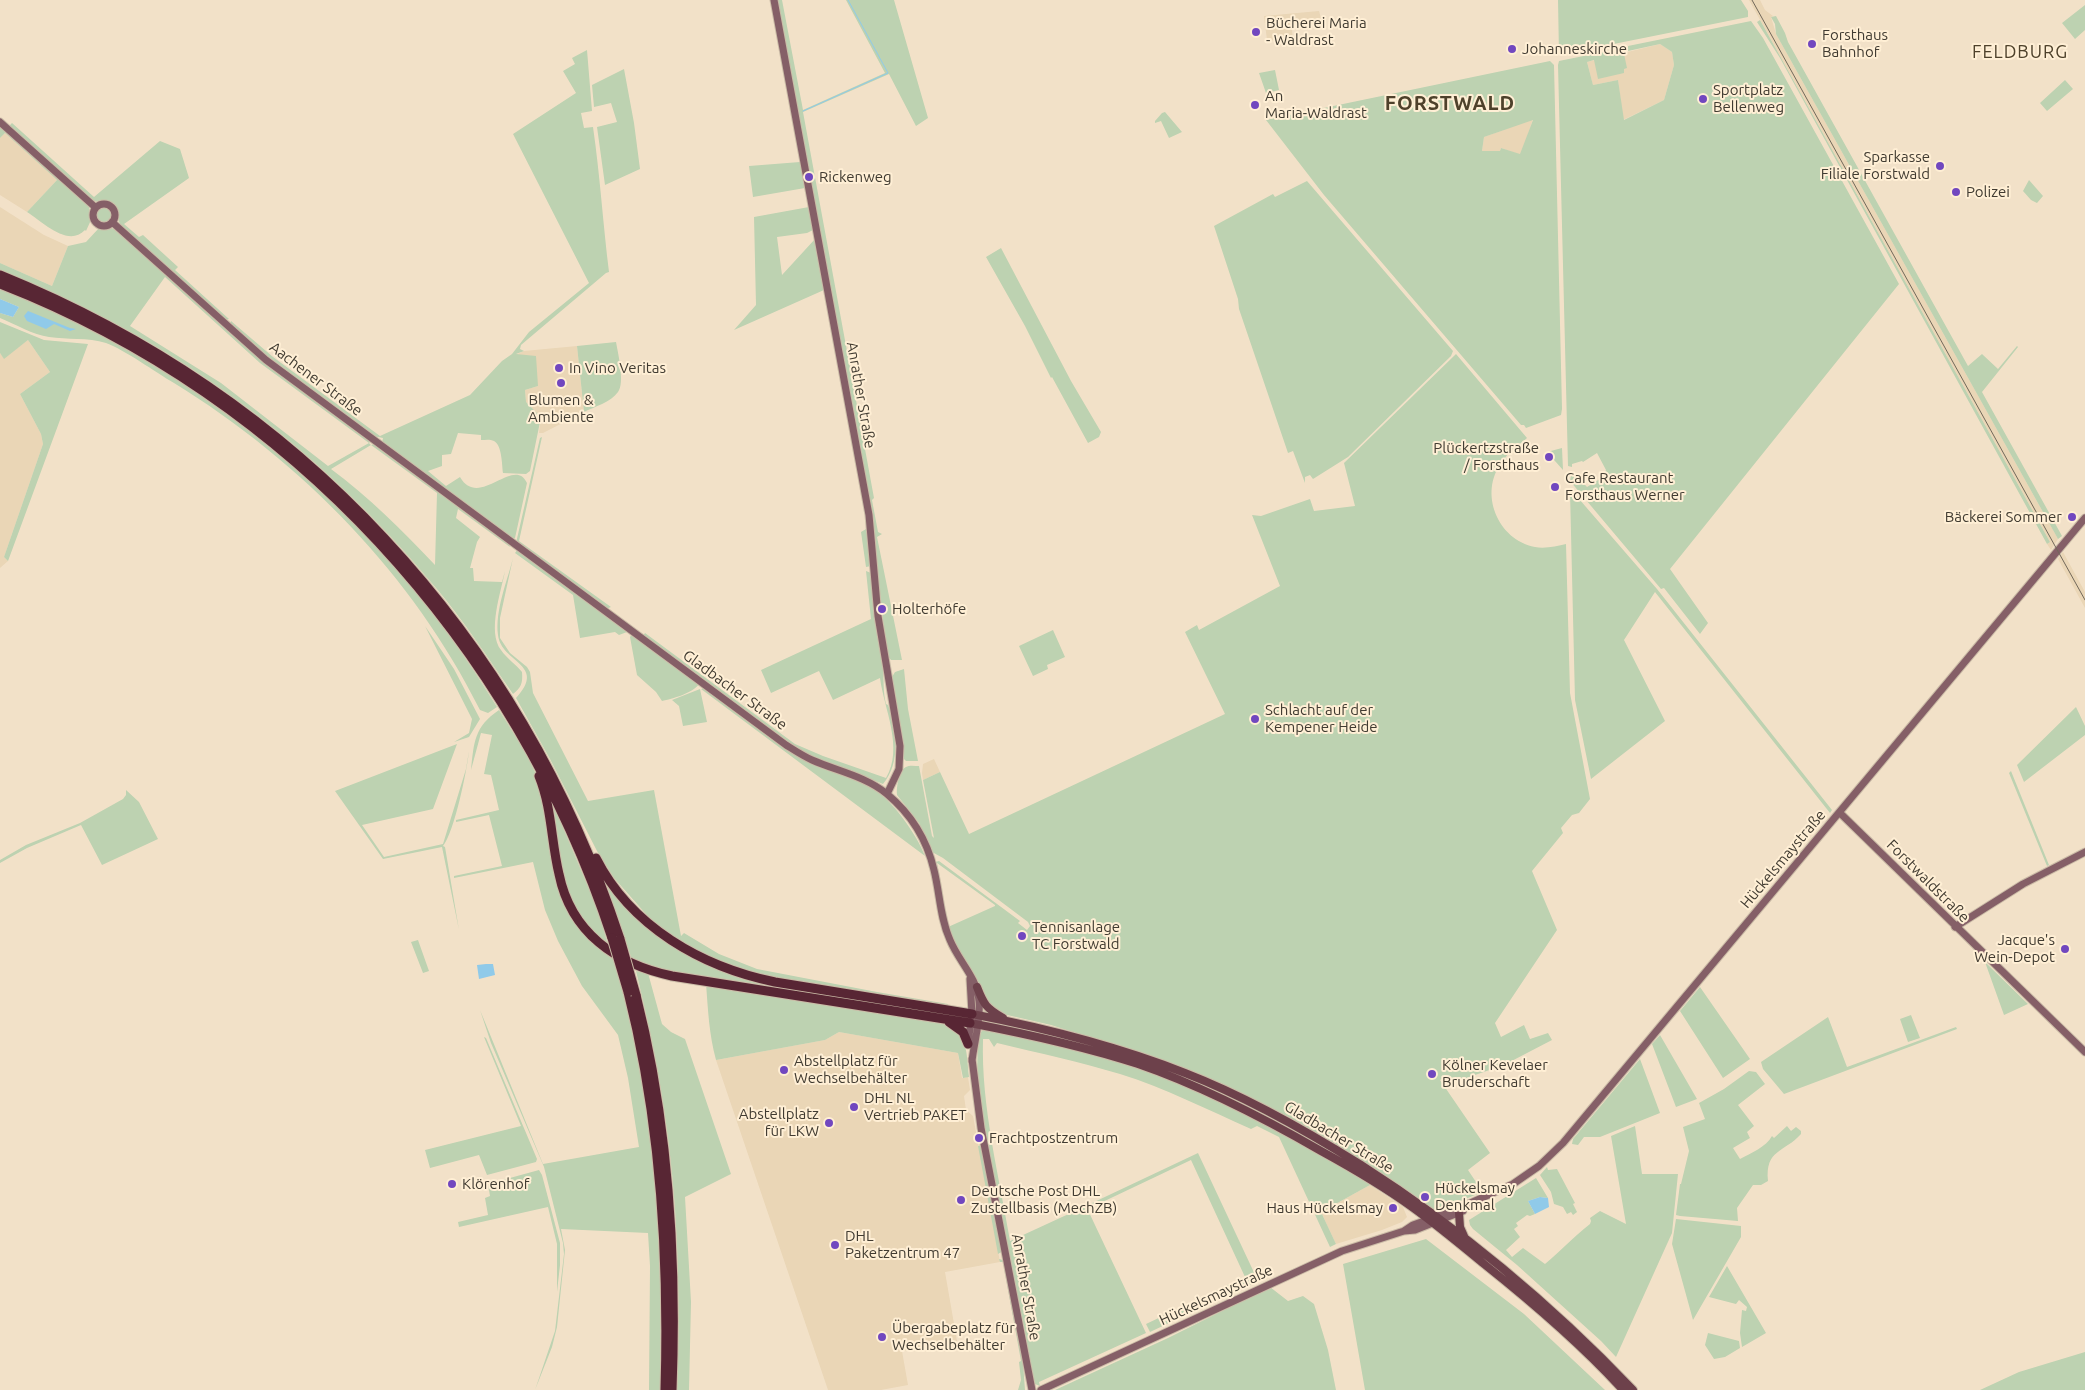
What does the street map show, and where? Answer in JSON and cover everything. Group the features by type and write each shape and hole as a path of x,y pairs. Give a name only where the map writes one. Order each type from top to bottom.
{"highway":[{"path":"0,276 83,312 171,361 250,415 332,485 389,542 461,628 509,698 560,790 592,860 632,993 656,1091 667,1174 673,1274 672,1390"},
{"path":"0,284 78,318 150,358 217,401 283,452 352,514 409,576 457,635 506,709 534,757 565,817 616,939"},
{"path":"506,709 510,722 536,768 546,796 557,868 565,895 583,926 610,952 631,965 659,974 942,1018 974,1019"},
{"path":"560,790 570,803 600,866 619,892 656,929 696,956 727,969 765,980 974,1019"},
{"path":"632,993 659,1168 665,1276 665,1390"},
{"path":"942,1018 963,1032 968,1044"}],"main road":[{"name":"Anrather Straße","path":"774,0 869,515 879,623 900,746 899,769 887,794"},
{"name":"Aachener Straße","path":"0,122 95,207"},
{"name":"Aachener Straße","path":"95,207 102,204 110,205 114,211 112,222"},
{"name":"Aachener Straße","path":"95,207 93,217 97,223 103,226 112,222"},
{"name":"Aachener Straße","path":"112,222 266,360 516,545"},
{"name":"Hückelsmaystraße","path":"1041,1390 1342,1251 1404,1231 1415,1230 1521,1179 1539,1166 1563,1143 2085,518"},
{"name":"Gladbacher Straße","path":"516,545 786,745 812,760 856,776 887,794 915,824 930,854"},
{"name":"Forstwaldstraße","path":"1840,813 2085,1052"},
{"path":"1955,927 2024,884 2085,852"},
{"name":"Anrather Straße","path":"930,854 945,928 950,942 964,963 976,987 980,1002 968,1044 977,1105 1032,1390"},
{"name":"Anrather Straße","path":"964,963 971,983 974,1019 972,1061"},
{"path":"976,987 983,1004 991,1012 1009,1022"},
{"name":"Gladbacher Straße","path":"974,1019 1009,1022 1072,1036 1140,1056 1187,1073 1231,1093 1333,1148 1412,1198 1558,1326 1623,1390"},
{"name":"Gladbacher Straße","path":"974,1019 1101,1053 1183,1081 1287,1132 1379,1185 1413,1208 1465,1238 1502,1266 1564,1321 1633,1390"},
{"name":"Hückelsmaystraße","path":"1404,1231 1414,1225 1459,1213 1485,1197"},
{"path":"1413,1208 1414,1225"},
{"path":"1459,1213 1460,1227 1465,1238"},
{"name":"Anrather Straße","path":"1027,1371 1027,1390"}],"shaded area":[{"path":"1749,0 1760,0 1765,10 1773,16 1771,17 1776,34 2058,539 2051,550 2047,544 2050,542"},
{"path":"1319,11 1322,22 1292,28 1293,42 1267,40 1264,16"},
{"path":"1660,44 1672,52 1674,65 1664,100 1623,120 1618,80 1593,85 1587,62"},
{"path":"1533,119 1521,155 1501,148 1500,151 1482,151 1484,137"},
{"path":"5,133 57,180 27,212 0,195 0,138"},
{"path":"0,207 44,235 68,246 52,286 0,263"},
{"path":"28,340 50,372 20,394 41,434 43,444 4,557 8,561 0,568 0,353 4,358"},
{"path":"577,346 584,412 543,433 539,433 541,417 526,402 525,390 538,386 515,355 524,351"},
{"path":"2063,552 2085,592 2085,608 2058,559"},
{"path":"934,759 940,772 923,780 923,764"},
{"name":"DHL Paketzentrum 47","path":"839,1032 958,1053 962,1078 968,1077 970,1090 964,1096 966,1110 973,1116 1000,1262 945,1272 957,1341 902,1351 908,1385 881,1390 828,1390 716,1060 825,1040"},
{"path":"1370,1185 1403,1207 1407,1217 1402,1222 1382,1230 1336,1244 1321,1212"}],"green space":[{"path":"777,0 782,0 803,110 885,73 846,0 894,0 928,118 916,126 889,74 803,112 874,498 872,500 878,532 882,534 877,537 902,660 891,660 887,655 869,498"},
{"path":"1558,0 1741,0 1748,11 1748,17 1559,55"},
{"path":"2085,5 2085,30 2075,39 2062,23"},
{"path":"1776,16 1788,42 1968,366 1982,354 1998,369 2018,347 1982,392 2062,536 2058,539 1776,34 1775,24 1771,17"},
{"path":"1760,20 2050,542 2047,544 1780,58 1757,22"},
{"path":"1751,21 1763,38 1899,284 1670,569 1708,623 1700,634 1664,588 1661,589 1570,481 1571,476 1575,474 1587,487 1603,477 1606,470 1597,453 1583,462 1572,464 1572,467 1568,466 1558,65 1559,61 1623,48 1625,51 1617,53 1618,55 1624,54 1627,68 1624,69 1624,73 1598,79 1594,60 1587,62 1593,85 1618,80 1624,120 1664,100 1674,65 1672,52 1660,44 1628,51 1628,46"},
{"path":"587,50 592,111 581,113 584,128 593,127 609,272 521,345 520,349 524,351 516,354 536,356 538,386 525,390 526,402 541,417 530,471 526,474 503,473 497,443 491,440 481,440 481,435 458,433 451,454 442,455 442,466 428,471 446,486 460,477 468,486 477,488 505,477 521,476 527,483 515,538 512,539 382,443 383,438 373,436 263,354 230,324 231,321 273,357 380,436 470,395 502,361 512,354 529,332 589,283 513,134 576,93 563,71 575,64 572,58"},
{"path":"1550,61 1554,65 1561,415 1526,428 1524,425 1521,425 1324,195 1266,120","holes":["1533,120 1520,154 1501,148 1500,151 1482,151 1484,137"]},
{"path":"624,69 640,169 605,185 597,127 617,122 611,103 594,107 592,85"},
{"path":"1275,70 1279,90 1266,93 1259,73"},
{"path":"2065,80 2073,89 2047,111 2040,103"},
{"path":"1165,112 1182,132 1169,138 1161,121 1155,123 1162,113"},
{"path":"12,123 94,197 160,141 180,149 189,178 124,224 139,237 143,235 178,267 175,270 229,319 225,320 123,229 114,206 109,203 94,201 86,196 9,126"},
{"path":"0,126 89,207 91,220 86,231 78,235 63,235 27,212 57,180 5,133 0,138"},
{"path":"800,162 805,188 753,197 749,166"},
{"path":"2029,180 2043,196 2037,203 2031,200 2023,191"},
{"path":"1307,181 1453,351 1451,356 1348,457 1313,479 1310,475 1305,477 1305,483 1293,451 1288,453 1239,309 1238,299 1214,226 1273,194 1275,197"},
{"path":"104,205 111,208 114,215 111,222 104,225 97,222 94,215 97,208"},
{"path":"809,207 813,230 807,233 777,237 782,275 815,239 824,290 734,330 756,305 754,217"},
{"path":"109,227 116,230 262,359 371,441 369,443 371,445 375,444 508,542 510,547 458,509 456,518 480,537 470,568 473,568 474,581 502,582 505,571 496,612 495,633 501,650 522,672 521,685 516,692 513,694 456,613 391,537 343,488 292,443 238,401 182,363 124,328 63,298 0,272 0,263 52,286 68,246 86,242 99,228","holes":["165,277 260,363 369,443 328,466 221,383 130,326","371,445 437,493 435,565 385,514 331,469"]},
{"path":"1001,248 1071,381 1101,432 1099,437 1088,443 986,257"},
{"path":"0,289 75,322 148,362 217,407 282,457 343,513 400,573 451,638 497,707 488,713 480,710 453,660 422,613 387,568 350,526 266,448 221,414 114,346 92,340 43,336 0,318 0,313 13,317 19,307 0,299"},
{"path":"0,322 44,340 88,344 8,561 4,557 43,444 41,434 20,394 50,372 28,340 4,359 0,353"},
{"path":"616,342 620,368 620,388 611,399 584,412 577,346"},
{"path":"1456,354 1527,438 1507,455 1495,474 1492,487 1492,501 1502,525 1522,543 1535,547 1566,544 1570,693 1590,799 1579,813 1572,815 1561,828 1563,833 1532,871 1557,930 1495,1023 1501,1037 1524,1025 1530,1039 1548,1033 1552,1040 1504,1065 1446,1085 1442,1079 1440,1080 1490,1153 1468,1170 1482,1191 1487,1190 1439,1210 1433,1209 1321,1137 1218,1083 1162,1060 1051,1025 994,1012 977,985 971,969 960,954 947,928 935,862 939,861 1020,921 1018,923 1027,930 1030,926 1028,922 943,858 932,852 919,823 897,795 899,780 904,769 909,766 919,766 932,836 934,838 923,780 940,772 969,834 1225,714 1185,632 1197,625 1199,630 1280,586 1252,515 1261,516 1310,499 1314,511 1355,506 1344,463","holes":["937,863 995,905 948,927"]},
{"path":"542,437 519,541 611,607 606,609 516,543 540,438"},
{"path":"1562,448 1563,470 1547,452"},
{"path":"1570,491 1573,492 1657,589 1832,810 1830,813 1655,592 1624,640 1665,721 1591,779 1575,700"},
{"path":"866,529 869,532 871,566 866,567 861,532"},
{"path":"518,549 627,630 627,632 619,635 615,632 580,638 573,595 515,553"},
{"path":"513,558 500,618 500,638 510,653 527,667 530,672 533,693 588,801 654,790 681,936 684,933 719,954 757,969 948,1004 947,1007 781,981 716,961 675,938 653,922 614,878 597,851 550,759 516,698 525,687 527,678 525,671 501,644 498,635 498,616"},
{"path":"866,571 871,573 874,610 883,670 884,695 894,725 896,746 893,766 883,784 812,756 794,746 643,636 645,633 795,744 886,778 891,766 893,741 880,678 833,700 819,671 771,693 761,670 871,619"},
{"path":"425,626 454,669 480,719 469,737 454,742 469,733 472,719"},
{"path":"1053,630 1065,657 1047,665 1048,669 1033,676 1019,646"},
{"path":"632,634 699,684 687,693 662,701 656,692 637,675 630,637"},
{"path":"904,669 908,709 918,761 906,761 903,758 903,741 892,677 895,672"},
{"path":"705,688 782,745 804,757 861,782 880,793 903,818 925,856 701,689"},
{"path":"700,689 707,722 683,726 679,706 672,700"},
{"path":"2076,707 2085,726 2085,735 2024,782 2017,765"},
{"path":"499,710 525,752 540,785 548,820 553,867 566,908 581,931 607,950 612,956 622,986 639,1064 652,1156 659,1250 660,1390 649,1390 650,1266 648,1233 561,1229 565,1250 557,1327 552,1347 535,1390 555,1331 564,1254 563,1243 544,1167 491,1043 480,1010 543,1164 639,1147 628,1078 618,1035 582,986 558,941 545,910 533,862 454,878 454,876 502,866 489,815 456,822 456,820 499,810 491,775 484,774 492,735 481,733 471,770 473,751 480,729"},
{"path":"457,744 433,809 362,825 384,857 443,844 466,769 469,751 466,772 456,816 443,846 445,847 459,930 442,847 383,859 335,791"},
{"path":"2011,771 2049,865 2047,866 2009,773"},
{"path":"126,790 139,802 158,839 102,865 81,825 27,848 0,863 0,860 26,845 80,823 123,799 126,795"},
{"path":"553,804 598,910 608,945 592,930 571,898 561,863"},
{"path":"603,875 656,931 773,986 773,988 668,971 632,960"},
{"path":"418,940 429,971 423,973 411,942"},
{"path":"1985,962 2028,1004 2004,1015"},
{"path":"636,971 648,973 662,1024 671,1032 685,1039 731,1174 685,1197 691,1302 689,1390 677,1390 678,1268 672,1176 659,1080"},
{"path":"706,983 947,1024 963,1041 967,1053 969,1077 963,1078 958,1053 839,1032 825,1040 716,1060 710,1031"},
{"path":"1700,987 1750,1059 1723,1078 1680,1011"},
{"path":"1911,1015 1920,1038 1908,1042 1900,1019"},
{"path":"1828,1017 1847,1067 1956,1027 1957,1029 1784,1094 1763,1069 1761,1062"},
{"path":"992,1029 1064,1046 1111,1060 1158,1075 1197,1091 1245,1113 1307,1146 1370,1185 1321,1212 1336,1244 1330,1247 1279,1137 1257,1126 1251,1129 1170,1093 1120,1074 997,1043 994,1047 989,1039 983,1039 983,1064 988,1115 1010,1241 1086,1206 1146,1333 1039,1382 1040,1386 1035,1384 1032,1377 982,1117 977,1077 978,1035 983,1030"},
{"path":"1660,1035 1697,1099 1676,1107 1652,1044"},
{"path":"484,1037 537,1159 536,1162 487,1175 479,1155 430,1168 425,1150 521,1126"},
{"path":"1640,1059 1660,1113 1600,1137 1584,1137 1578,1145 1572,1144 1573,1139"},
{"path":"1749,1071 1756,1072 1765,1084 1738,1105 1754,1126 1747,1132 1750,1138 1733,1148 1740,1159 1762,1147 1772,1136 1774,1138 1787,1126 1791,1131 1796,1127 1801,1131 1801,1134 1773,1157 1768,1171 1768,1181 1761,1185 1753,1185 1737,1208 1738,1221 1676,1215 1680,1184 1689,1151 1683,1127 1705,1119 1699,1103 1724,1089"},
{"path":"1635,1126 1642,1174 1678,1174 1672,1233 1616,1357 1601,1341 1517,1265 1473,1229 1469,1220 1536,1178 1548,1198 1540,1197 1528,1201 1535,1214 1527,1215 1516,1223 1518,1226 1514,1229 1520,1237 1506,1250 1512,1257 1523,1248 1545,1264 1590,1224 1590,1218 1600,1211 1626,1224 1611,1136"},
{"path":"982,1145 1003,1251 998,1254 978,1146"},
{"path":"1198,1153 1258,1281 1150,1332 1146,1324 1245,1277 1191,1160 1092,1207 1090,1204"},
{"path":"1547,1167 1548,1170 1557,1169 1575,1203 1573,1204 1577,1212 1573,1215 1571,1212 1567,1214 1563,1207 1554,1204 1551,1192 1540,1175"},
{"path":"539,1170 542,1175 560,1243 557,1292 557,1244 548,1207 459,1227 458,1222 488,1215 485,1198 490,1196 488,1184"},
{"path":"1676,1219 1741,1226 1741,1237 1693,1320 1672,1244"},
{"path":"1426,1239 1524,1314 1605,1390 1365,1390 1343,1264"},
{"path":"999,1259 1003,1260 1005,1264 1023,1363 1025,1390 1018,1390 1021,1380 1019,1362 1021,1361 1003,1262 1000,1262"},
{"path":"1727,1266 1766,1333 1742,1347 1740,1333 1742,1310 1746,1311 1747,1307 1739,1300 1736,1304 1709,1297"},
{"path":"1270,1287 1288,1301 1303,1296 1314,1304 1328,1350 1336,1390 1055,1390 1168,1338"},
{"path":"1708,1333 1739,1341 1740,1348 1725,1357 1714,1359 1705,1345"},
{"path":"2085,1352 2085,1390 1980,1390 2019,1372"}],"water":[{"path":"0,299 19,307 13,317 0,313"},
{"path":"28,311 76,329 70,331 54,324 46,329 27,321 24,316"},
{"path":"493,964 495,975 479,979 477,965"},
{"path":"1540,1197 1548,1198 1549,1207 1535,1214 1528,1201"}],"waterway":[{"path":"803,111 888,73 848,0"}],"railway":[{"path":"1752,0 2085,600"}],"place":[{"name":"Bücherei Maria - Waldrast","path":"1256,32"},
{"name":"Forsthaus Bahnhof","path":"1812,44"},
{"name":"Johanneskirche","path":"1512,49"},
{"name":"Sportplatz Bellenweg","path":"1703,99"},
{"name":"An Maria-Waldrast","path":"1255,105"},
{"name":"Sparkasse Filiale Forstwald","path":"1940,166"},
{"name":"Rickenweg","path":"809,177"},
{"name":"Polizei","path":"1956,192"},
{"name":"In Vino Veritas","path":"559,368"},
{"name":"Blumen & Ambiente","path":"561,383"},
{"name":"Plückertzstraße / Forsthaus","path":"1549,457"},
{"name":"Cafe Restaurant Forsthaus Werner","path":"1555,487"},
{"name":"Bäckerei Sommer","path":"2072,517"},
{"name":"Holterhöfe","path":"882,609"},
{"name":"Schlacht auf der Kempener Heide","path":"1255,719"},
{"name":"Tennisanlage TC Forstwald","path":"1022,936"},
{"name":"Jacque's Wein-Depot","path":"2065,949"},
{"name":"Abstellplatz für Wechselbehälter","path":"784,1070"},
{"name":"Kölner Kevelaer Bruderschaft","path":"1432,1074"},
{"name":"DHL NL Vertrieb PAKET","path":"854,1107"},
{"name":"Abstellplatz für LKW","path":"829,1123"},
{"name":"Frachtpostzentrum","path":"979,1138"},
{"name":"Klörenhof","path":"452,1184"},
{"name":"Hückelsmay Denkmal","path":"1425,1197"},
{"name":"Deutsche Post DHL Zustellbasis (MechZB)","path":"961,1200"},
{"name":"Haus Hückelsmay","path":"1393,1208"},
{"name":"DHL Paketzentrum 47","path":"835,1245"},
{"name":"Übergabeplatz für Wechselbehälter","path":"882,1337"}],"district":[{"name":"FELDBURG","path":"2020,52"},
{"name":"FORSTWALD","path":"1450,103"}]}
